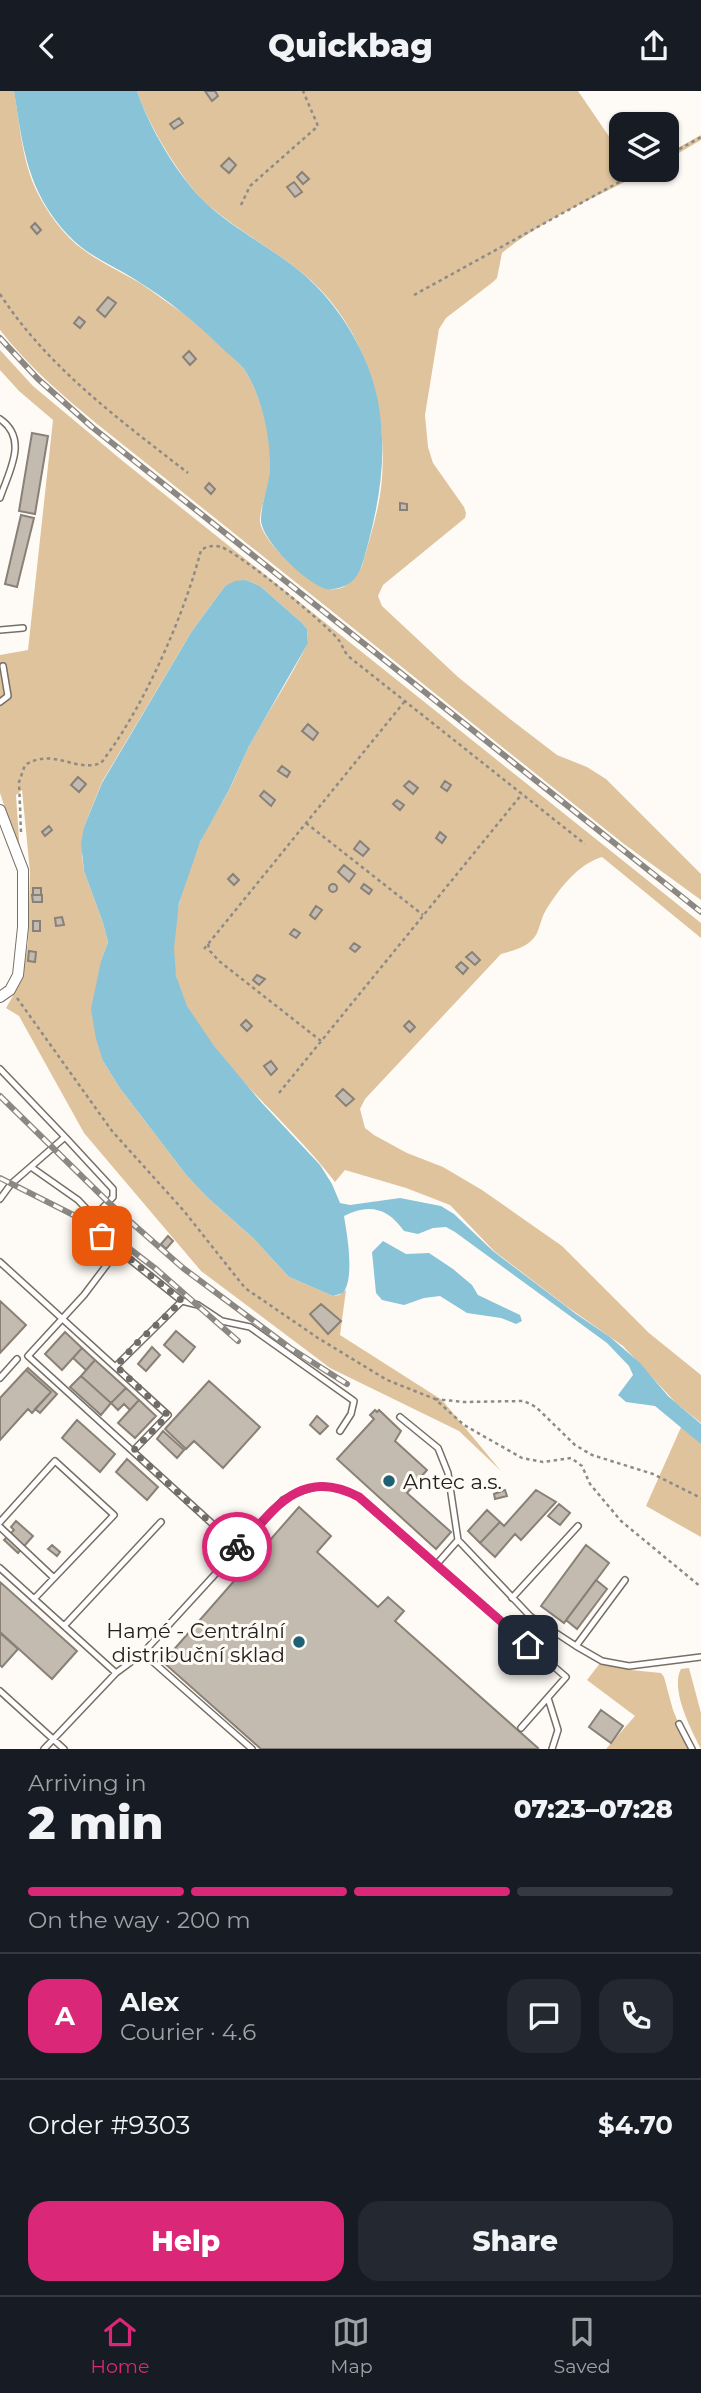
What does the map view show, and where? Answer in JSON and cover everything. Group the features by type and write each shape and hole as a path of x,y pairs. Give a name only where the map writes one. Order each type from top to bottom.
{"street":[{"path":"0,810 23,870 23,927 19,968 16,981 0,997"}],"lane":[{"path":"0,419 12,429 17,447 0,498"},
{"path":"0,630 23,628"},
{"path":"0,702 8,696 3,666"},
{"path":"0,1069 113,1189 113,1197 94,1217"},
{"path":"0,1199 11,1184 65,1137"},
{"path":"31,1167 78,1200 94,1217 97,1231 182,1301 198,1305 222,1321 250,1327 354,1401 351,1414 340,1431"},
{"path":"118,1250 64,1318 28,1356 239,1548"},
{"path":"0,1262 168,1415 133,1451"},
{"path":"116,1366 182,1301"},
{"path":"0,1378 17,1359"},
{"path":"400,1417 438,1448 448,1473 458,1540 530,1616 602,1661 629,1666 701,1657"},
{"path":"34,1599 54,1578 114,1515 55,1461 0,1524 54,1578"},
{"path":"44,1749 116,1673 143,1653 283,1500 313,1486 330,1486 359,1497 566,1677 521,1728"},
{"path":"64,1626 161,1522"},
{"path":"512,1598 578,1526"},
{"path":"436,1565 458,1540"},
{"path":"0,1568 116,1673"},
{"path":"576,1646 625,1580"},
{"path":"143,1653 252,1749"},
{"path":"0,1691 64,1749"},
{"path":"548,1698 558,1730 552,1749"},
{"path":"679,1724 692,1749"}],"path":[{"path":"240,205 250,186 318,126 303,91"},
{"path":"679,149 701,137"},
{"path":"414,295 619,182"},
{"path":"0,294 43,349 100,405 188,473"},
{"path":"21,832 19,782 25,765 41,758 59,758 89,766 101,763 129,723 170,638 194,578 201,550 214,545 224,547 247,561 340,641 348,656 585,844"},
{"path":"204,949 405,701"},
{"path":"279,1093 522,794"},
{"path":"306,823 423,915"},
{"path":"208,944 219,961 321,1041"},
{"path":"9,990 28,1011 112,1131 184,1211 245,1288 318,1338 387,1380 435,1399 463,1402 524,1401 536,1407 575,1445 592,1455 653,1474 701,1498"},
{"path":"435,1399 464,1425 522,1458 544,1462 571,1458 582,1466 590,1484 621,1521 701,1587"}],"shaded area":[{"path":"0,91 14,91 30,175 44,205 73,241 184,314 242,366 263,410 269,438 268,485 260,516 263,530 288,562 311,580 330,589 346,586 362,566 380,498 383,458 377,398 357,342 342,316 301,272 230,222 197,194 166,151 137,91 578,91 609,136 609,182 625,182 554,218 502,253 497,278 446,318 439,329 425,415 428,447 433,463 464,507 465,518 383,585 378,596 382,606 458,677 510,719 557,755 587,767 606,779 701,874 701,900 624,844 97,424 46,380 0,330"},
{"path":"701,135 701,140 679,153 679,147"},
{"path":"0,350 33,386 124,462 701,923 701,938 602,857 593,860 577,871 557,894 532,940 522,947 501,954 365,1099 360,1109 365,1128 374,1135 407,1153 443,1167 482,1190 562,1246 649,1333 701,1375 701,1423 676,1403 623,1346 494,1251 450,1205 406,1188 345,1170 335,1182 239,1077 203,1032 188,1008 179,989 173,947 185,883 202,837 228,792 250,744 308,642 307,629 302,623 260,586 246,580 225,586 192,631 102,782 84,827 84,871 108,942 101,961 103,1061 119,1087 187,1176 253,1238 289,1277 333,1296 346,1290 340,1335 442,1400 501,1471 459,1431 330,1368 201,1271 84,1133 19,1016 6,1008 22,980 28,942 30,872 22,790 16,795 20,854 0,793 0,655 28,650 53,420 19,391 0,370"},
{"path":"682,1425 701,1436 701,1537 646,1506"},
{"path":"604,1658 631,1670 661,1673 689,1749 606,1749 635,1716 587,1680"},
{"path":"689,1668 701,1713 701,1749 683,1709 678,1687 681,1669"}],"water":[{"path":"14,91 137,91 166,151 195,192 229,222 302,273 316,285 340,315 360,348 374,383 382,438 381,473 373,526 362,565 350,583 332,589 318,585 297,570 268,537 262,527 261,518 270,469 268,439 264,416 252,382 236,361 182,312 83,249 54,219 29,168"},
{"path":"246,580 260,586 302,623 307,629 308,643 249,746 229,790 200,842 179,903 174,948 176,976 187,1006 214,1046 261,1102 320,1165 340,1203 350,1205 400,1198 441,1206 454,1214 493,1251 610,1337 640,1363 668,1396 701,1424 701,1444 655,1406 626,1402 618,1395 633,1375 629,1366 607,1343 446,1227 433,1228 418,1234 404,1231 391,1217 377,1210 353,1212 344,1216 349,1277 343,1293 333,1296 289,1277 253,1238 187,1176 119,1087 103,1061 91,1009 101,961 108,942 84,871 81,843 84,827 102,783 192,631 225,586"},
{"path":"383,1241 406,1254 429,1253 472,1285 478,1295 520,1315 522,1321 516,1324 501,1318 467,1313 440,1296 404,1305 382,1300 376,1293 372,1252"}],"building":[{"path":"205,91 215,91 218,96 212,101"},
{"path":"179,118 183,123 174,129 170,124"},
{"path":"229,158 236,165 229,173 221,166"},
{"path":"302,172 309,179 303,184 297,177"},
{"path":"294,182 302,192 295,197 287,187"},
{"path":"35,223 41,230 37,234 31,227"},
{"path":"108,297 116,303 105,317 97,310"},
{"path":"79,317 85,322 80,328 74,323"},
{"path":"189,351 196,359 190,365 183,357"},
{"path":"32,433 48,436 35,514 19,511"},
{"path":"209,483 215,489 211,494 205,488"},
{"path":"400,503 407,504 407,510 400,510"},
{"path":"21,515 34,518 17,587 5,584"},
{"path":"308,724 318,733 313,740 302,731"},
{"path":"282,766 290,772 287,777 278,771"},
{"path":"78,777 86,784 79,792 71,785"},
{"path":"409,781 418,788 413,794 404,786"},
{"path":"445,781 451,785 447,791 441,787"},
{"path":"264,791 275,800 271,806 260,796"},
{"path":"397,800 404,805 400,810 393,804"},
{"path":"49,826 52,830 45,836 42,832"},
{"path":"440,832 446,837 442,843 436,838"},
{"path":"360,841 369,849 363,856 354,849"},
{"path":"344,865 355,874 349,882 338,872"},
{"path":"233,874 239,880 234,885 228,879"},
{"path":"333,884 337,888 333,892 329,888"},
{"path":"364,884 372,890 369,894 361,888"},
{"path":"33,888 41,888 41,895 33,895"},
{"path":"32,895 42,895 42,902 33,902"},
{"path":"316,906 322,910 315,919 310,915"},
{"path":"62,917 64,925 56,926 55,918"},
{"path":"33,921 40,921 40,931 33,931"},
{"path":"294,929 300,933 296,938 290,934"},
{"path":"354,943 360,947 355,952 350,948"},
{"path":"29,951 36,952 35,962 28,961"},
{"path":"472,952 480,960 475,965 466,957"},
{"path":"461,962 468,968 463,974 456,967"},
{"path":"257,975 265,979 259,985 253,980"},
{"path":"246,1020 252,1026 247,1031 241,1025"},
{"path":"409,1021 415,1027 410,1032 404,1026"},
{"path":"271,1061 277,1069 271,1075 264,1066"},
{"path":"343,1089 354,1099 346,1106 336,1096"},
{"path":"168,1236 173,1241 166,1249 161,1244"},
{"path":"0,1301 26,1325 0,1353"},
{"path":"321,1304 341,1321 328,1334 310,1314"},
{"path":"176,1331 195,1347 183,1362 164,1345"},
{"path":"65,1332 82,1348 62,1370 45,1354"},
{"path":"152,1347 160,1355 146,1371 138,1364"},
{"path":"82,1348 95,1360 86,1370 73,1358"},
{"path":"95,1360 126,1388 111,1403 81,1376"},
{"path":"28,1368 57,1394 40,1413 35,1409 51,1392 26,1370"},
{"path":"26,1370 51,1392 32,1413 28,1409 0,1440 0,1398"},
{"path":"81,1376 111,1403 101,1415 70,1387"},
{"path":"209,1381 260,1427 223,1468 194,1441 186,1449 165,1429"},
{"path":"126,1388 139,1400 130,1410 124,1404 118,1410 111,1403"},
{"path":"139,1400 156,1416 135,1438 118,1423"},
{"name":"Antec a.s.","path":"379,1410 401,1431 395,1441 427,1470 407,1493 451,1532 436,1549 337,1459 374,1419 370,1415"},
{"path":"317,1416 328,1426 320,1434 310,1425"},
{"path":"77,1420 115,1454 100,1472 62,1438"},
{"path":"163,1431 184,1450 177,1458 157,1439"},
{"path":"127,1459 158,1487 147,1500 116,1472"},
{"path":"505,1490 507,1496 495,1499 494,1494"},
{"path":"536,1490 556,1502 521,1540 515,1534 495,1557 480,1543 500,1522 504,1526"},
{"path":"559,1504 570,1513 560,1525 548,1516"},
{"name":"Hamé - Centrální distribuční sklad","path":"299,1507 331,1536 317,1552 378,1607 388,1597 404,1611 395,1621 538,1748 261,1749 163,1662"},
{"path":"487,1510 500,1522 480,1543 468,1531"},
{"path":"236,1513 244,1520 237,1528 229,1521"},
{"path":"16,1521 33,1536 18,1553 4,1540 14,1530 11,1527"},
{"path":"52,1545 60,1552 57,1556 48,1549"},
{"path":"586,1545 609,1563 564,1623 541,1606"},
{"path":"596,1580 607,1589 577,1629 566,1620"},
{"path":"0,1582 77,1651 52,1679 0,1632"},
{"path":"0,1633 18,1649 2,1667 0,1665"},
{"path":"601,1710 623,1726 611,1743 589,1727"}],"railway":[{"path":"0,338 38,379 92,427 701,912"},
{"path":"0,1096 108,1202 183,1268 290,1348 347,1384"},
{"path":"0,1178 109,1233 156,1269 238,1341"}],"way so far":[{"path":"102,1236 182,1301 116,1366 168,1415 133,1451 237,1547"}],"place":[{"name":"Antec a.s.","path":"389,1481"},
{"name":"Hamé - Centrální distribuční sklad","path":"299,1642"}],"route":[{"path":"237,1547 239,1548 283,1500 298,1492 313,1486 330,1486 345,1490 359,1497 528,1645"}]}
